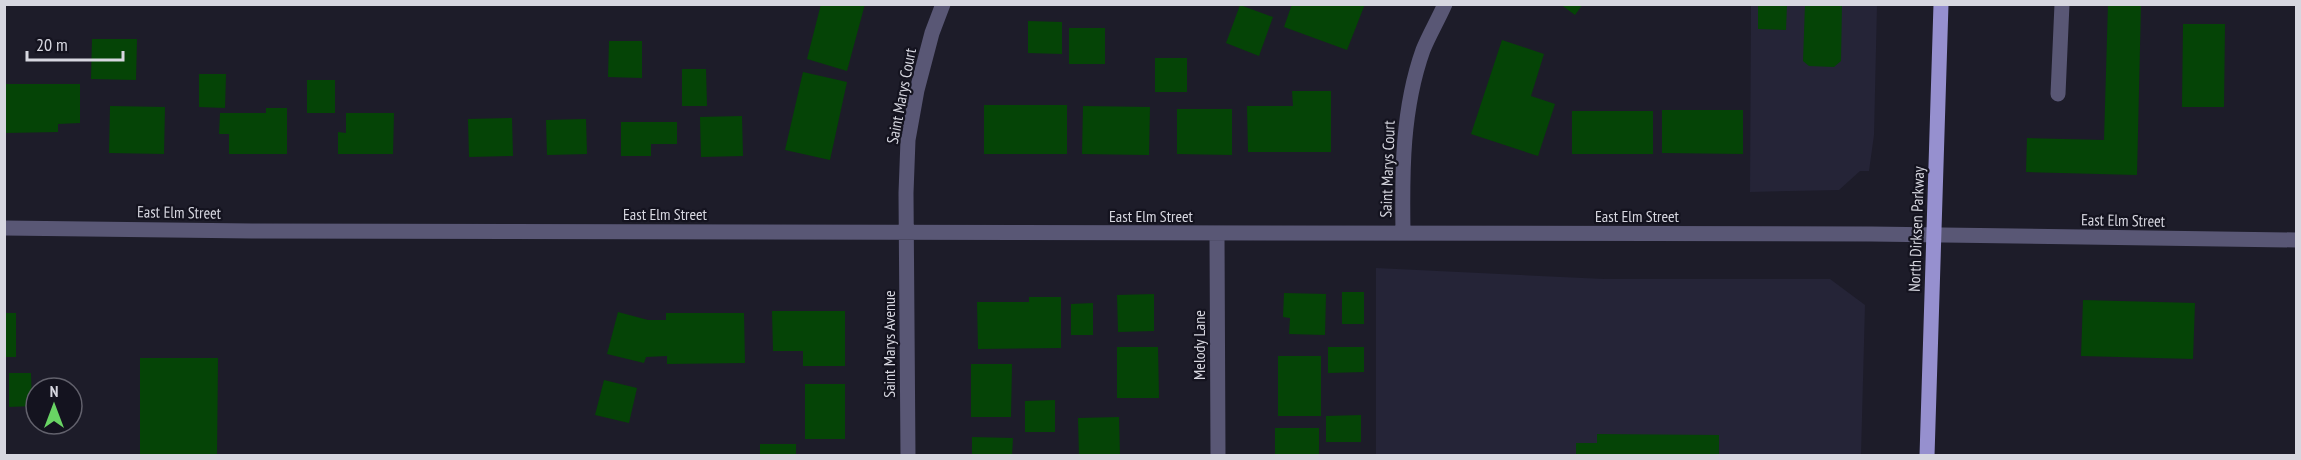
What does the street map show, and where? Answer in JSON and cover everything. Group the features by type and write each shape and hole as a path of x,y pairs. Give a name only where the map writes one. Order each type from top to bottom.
{"main road":[{"name":"North Dirksen Parkway","path":"1927,456 1941,4"}],"street":[{"name":"Saint Marys Court","path":"907,232 908,140 917,90 932,33 943,4"},
{"name":"Saint Marys Court","path":"1403,233 1402,180 1406,119 1423,51 1445,4"},
{"path":"2058,94 2062,4"},
{"name":"East Elm Street","path":"4,228 276,231 1403,233 2296,240"},
{"name":"Saint Marys Avenue","path":"907,232 908,456"},
{"name":"Melody Lane","path":"1217,234 1218,456"}],"shaded area":[{"path":"1751,5 1877,5 1874,135 1869,171 1860,171 1839,190 1750,192"},
{"path":"1376,268 1604,279 1830,279 1865,305 1861,455 1376,456"}],"building":[{"path":"821,4 865,4 847,71 807,59"},
{"path":"1292,4 1365,4 1347,50 1284,27"},
{"path":"1560,4 1583,4 1575,15"},
{"path":"1758,4 1787,4 1786,30 1758,29"},
{"path":"1805,4 1842,4 1841,61 1834,67 1809,66 1803,61"},
{"path":"2108,4 2141,4 2137,175 2026,172 2027,138 2104,140"},
{"path":"1240,5 1273,17 1259,56 1226,43"},
{"path":"1028,21 1062,22 1062,54 1028,53"},
{"path":"2183,24 2225,24 2224,107 2182,107"},
{"path":"1069,28 1105,28 1105,64 1069,64"},
{"path":"92,39 137,39 136,80 91,79"},
{"path":"1502,40 1544,54 1531,96 1555,104 1538,156 1471,134"},
{"path":"609,41 642,41 642,78 608,77"},
{"path":"1155,58 1187,58 1187,92 1155,92"},
{"path":"682,69 706,69 707,106 682,106"},
{"path":"803,72 847,82 830,160 785,150"},
{"path":"199,74 226,74 225,108 199,107"},
{"path":"307,80 335,80 335,113 307,113"},
{"path":"4,84 80,84 80,123 58,124 58,132 4,133"},
{"path":"1292,91 1331,91 1331,152 1248,152 1247,106 1293,106"},
{"path":"984,105 1067,105 1067,154 984,154"},
{"path":"110,106 165,107 164,154 109,153"},
{"path":"1083,106 1150,107 1149,155 1082,154"},
{"path":"266,108 287,108 287,154 229,154 229,134 219,134 220,113 266,113"},
{"path":"1177,109 1232,109 1232,155 1177,154"},
{"path":"1662,110 1743,110 1743,154 1662,153"},
{"path":"1572,111 1653,111 1653,154 1572,154"},
{"path":"346,113 394,113 393,154 338,154 338,132 346,133"},
{"path":"742,116 743,156 701,157 700,117"},
{"path":"512,118 513,156 469,157 468,119"},
{"path":"586,119 587,154 547,155 546,120"},
{"path":"621,122 677,122 677,144 651,144 651,156 621,156"},
{"path":"1342,292 1364,292 1364,324 1342,324"},
{"path":"1284,293 1326,294 1325,335 1289,334 1290,318 1283,317"},
{"path":"1154,294 1154,331 1118,332 1117,295"},
{"path":"1029,297 1061,297 1061,348 978,349 977,302 1029,302"},
{"path":"2083,300 2195,303 2193,359 2081,356"},
{"path":"1093,303 1093,335 1071,335 1071,304"},
{"path":"772,311 845,311 845,366 803,366 803,351 773,351"},
{"path":"618,312 648,320 666,320 666,313 744,313 745,363 667,364 667,356 646,357 644,363 607,354"},
{"path":"4,313 16,313 16,357 4,357"},
{"path":"1117,347 1158,347 1159,398 1117,398"},
{"path":"1328,347 1364,347 1364,372 1328,373"},
{"path":"1278,356 1321,356 1321,416 1278,416"},
{"path":"140,358 218,358 217,456 140,456"},
{"path":"971,364 1012,364 1011,417 971,417"},
{"path":"9,373 31,373 31,376 24,376 24,406 9,407"},
{"path":"604,380 637,388 629,423 595,415"},
{"path":"805,384 845,384 845,439 805,439"},
{"path":"1055,400 1055,432 1025,432 1025,401"},
{"path":"1361,415 1361,442 1326,442 1326,416"},
{"path":"1119,417 1120,456 1079,456 1078,418"},
{"path":"1275,428 1319,428 1319,456 1275,456"},
{"path":"1597,434 1719,435 1719,456 1576,456 1576,443 1597,443"},
{"path":"972,437 1013,438 1012,456 972,456"},
{"path":"760,444 796,444 796,456 760,456"}]}
